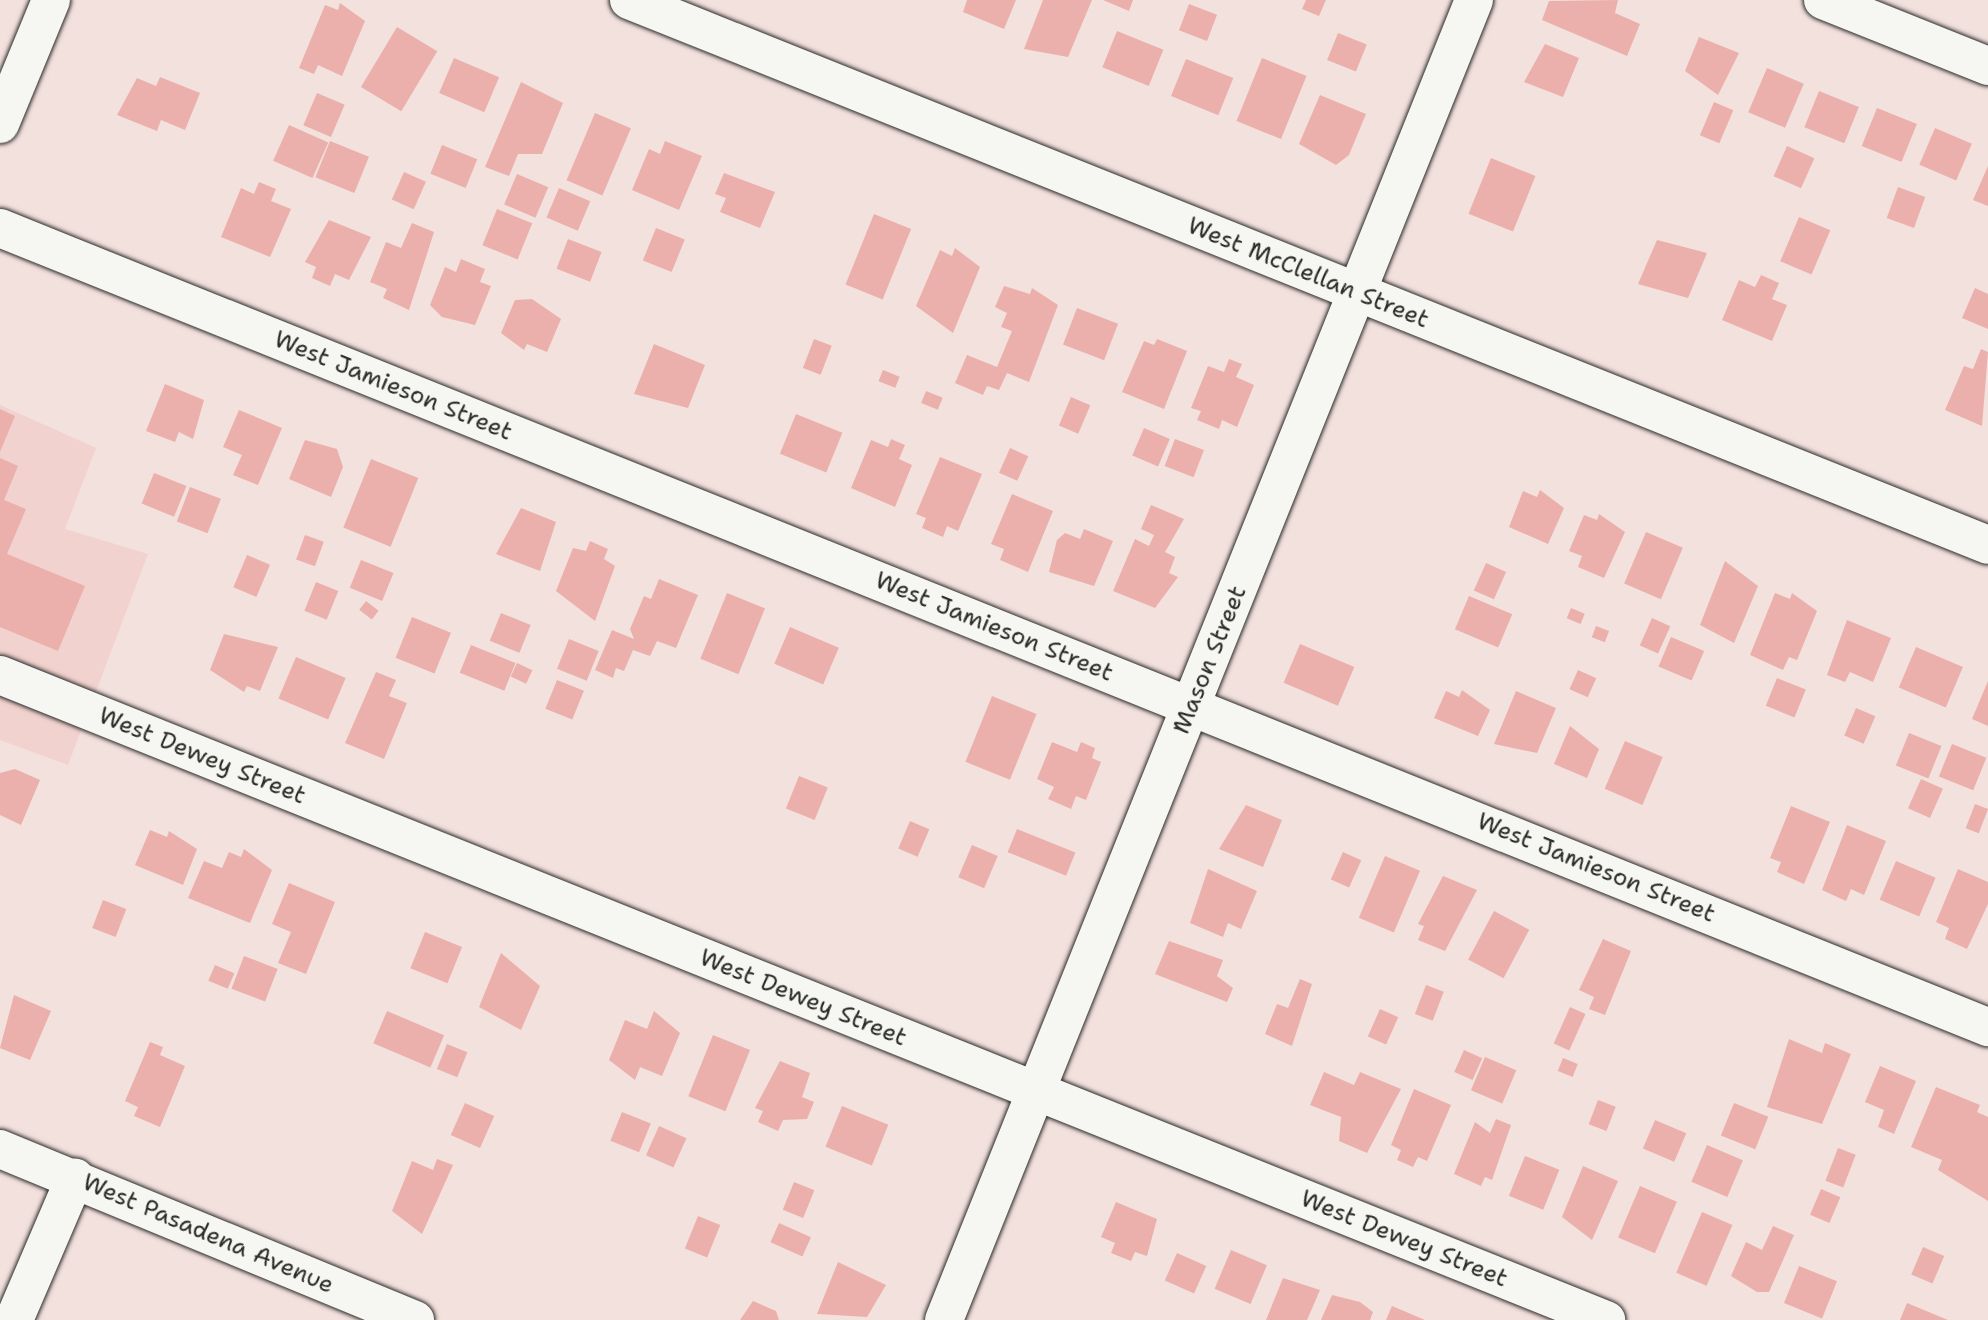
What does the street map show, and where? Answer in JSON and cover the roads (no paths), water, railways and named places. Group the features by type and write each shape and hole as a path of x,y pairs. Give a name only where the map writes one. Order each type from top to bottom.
{"street":[{"path":"0,124 51,0"},
{"name":"West McClellan Street","path":"629,0 1988,545"},
{"name":"Mason Street","path":"944,1320 1474,0"},
{"path":"1823,0 1988,66"},
{"name":"West Jamieson Street","path":"0,228 1988,1027"},
{"name":"West Dewey Street","path":"0,675 1606,1320"},
{"name":"West Pasadena Avenue","path":"0,1149 415,1320"},
{"path":"14,1320 75,1178"}]}
